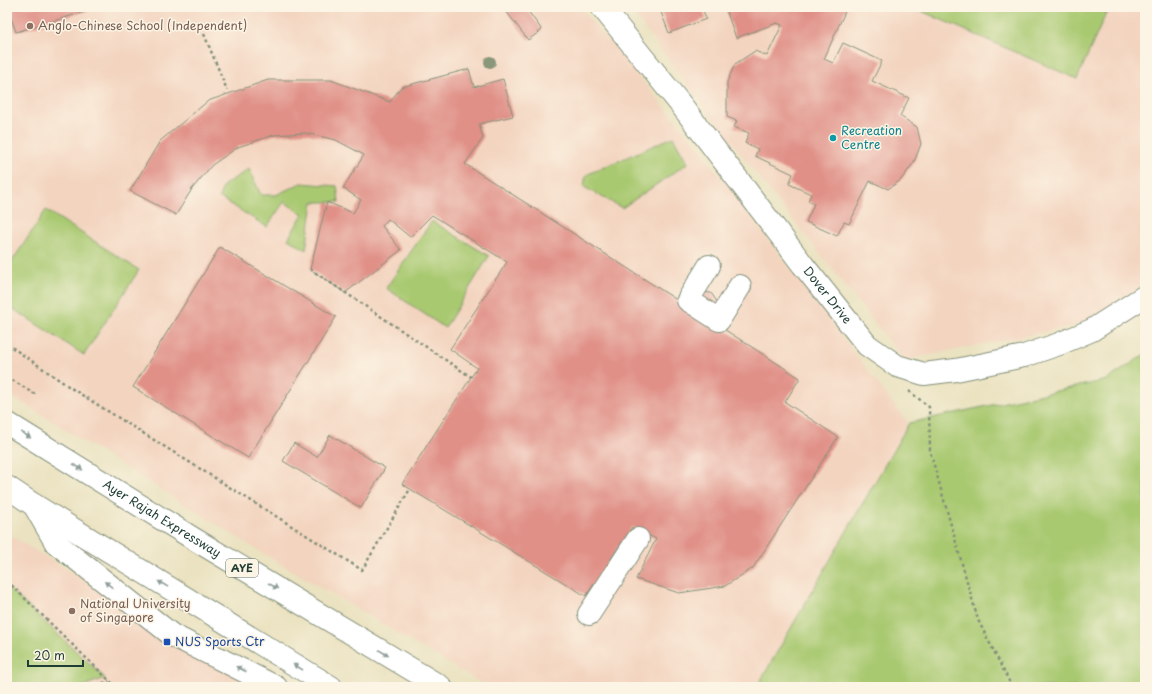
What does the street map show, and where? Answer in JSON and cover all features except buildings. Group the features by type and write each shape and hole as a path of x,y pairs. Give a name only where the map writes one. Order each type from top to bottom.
{"main road":[{"name":"Dover Drive","path":"602,7 682,106 803,265 867,345 897,366 924,374 956,370 1024,356 1059,344 1092,330 1145,296"},
{"path":"708,266 688,300 719,320 740,286"},
{"name":"Ayer Rajah Expressway","path":"7,423 194,539 441,687"},
{"path":"7,487 331,687"},
{"path":"34,505 56,544 172,635 276,687"},
{"path":"589,614 638,539"}],"path":[{"path":"204,34 227,90"},
{"path":"310,268 472,377"},
{"path":"7,344 74,390 362,570 410,489"},
{"path":"7,376 35,394"},
{"path":"929,407 930,451 978,620 1012,687"},
{"path":"7,581 116,687"},
{"path":"91,687 109,681"}],"shaded area":[{"path":"7,7 580,7 698,147 909,423 757,687 488,687 251,546 7,393"},
{"path":"627,7 1145,7 1145,284 1079,325 904,360 720,128"},
{"name":"National University of Singapore","path":"7,534 266,687 7,687"}],"green space":[{"path":"912,7 1109,7 1077,79"},
{"path":"673,137 688,163 622,208 584,187 586,175"},
{"path":"249,169 261,195 276,195 301,183 337,186 339,202 313,202 306,250 288,239 303,214 284,202 267,227 219,197 224,185"},
{"path":"46,210 139,270 84,355 7,305 7,269"},
{"path":"432,221 489,256 445,328 386,288"},
{"path":"1145,354 1145,687 757,687 909,423 1107,380"},
{"path":"7,587 105,678 81,687 7,687"}],"place":[{"name":"Anglo-Chinese School (Independent)","path":"30,26"},
{"name":"Recreation Centre","path":"833,138"},
{"name":"National University of Singapore","path":"72,611"},
{"name":"NUS Sports Ctr","path":"167,642"}]}
